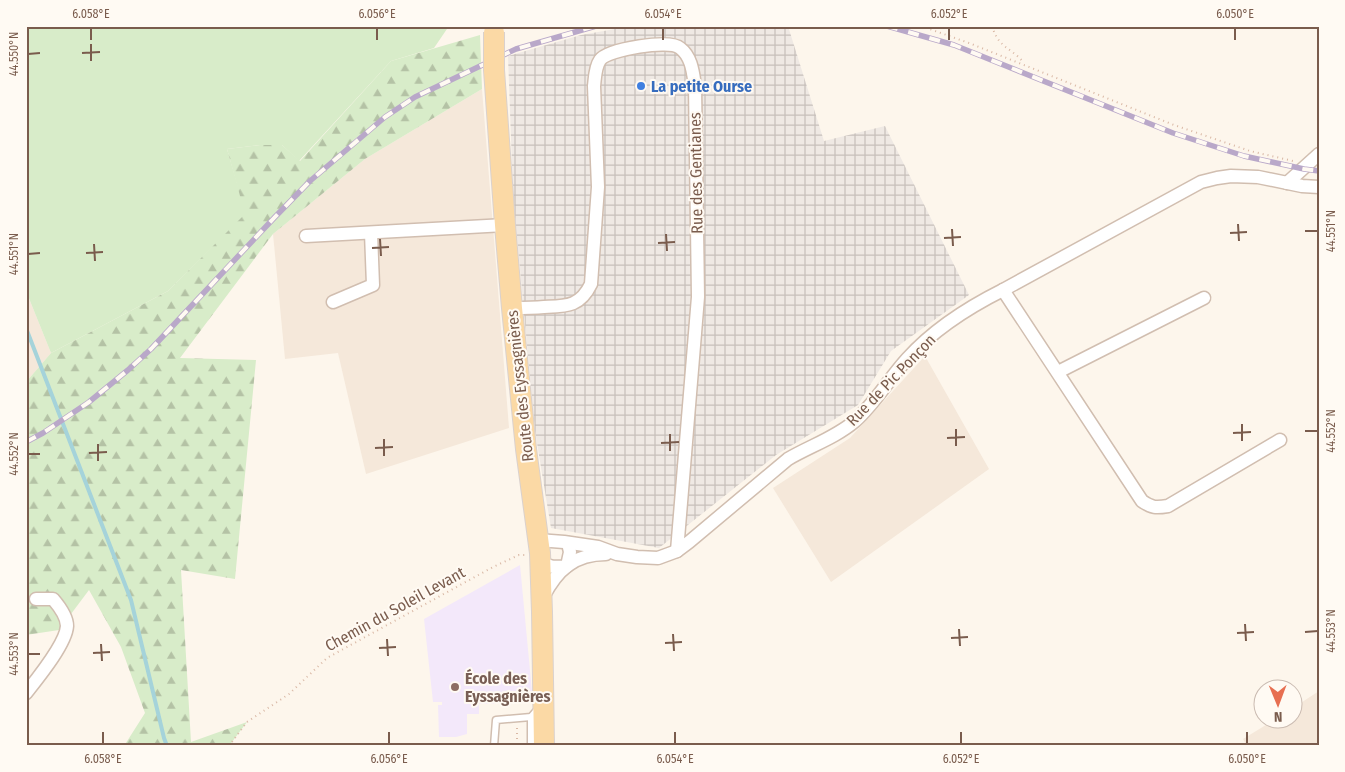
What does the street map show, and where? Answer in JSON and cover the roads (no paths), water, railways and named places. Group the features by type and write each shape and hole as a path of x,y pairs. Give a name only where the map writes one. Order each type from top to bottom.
{"main road":[{"name":"Route des Eyssagnières","path":"494,29 494,70 504,225 526,449 539,551 541,600 537,711 544,746"}],"street":[{"name":"Rue des Gentianes","path":"512,308 569,306 581,299 590,284 598,186 594,86 596,70 600,60 609,54 621,50 665,43 678,46 687,54 695,86 698,297 677,551"},
{"path":"1287,183 1319,154"},
{"name":"Rue de Pic Ponçon","path":"541,600 554,579 567,566 583,556 617,554 658,558 677,551 788,459 837,434 855,420 873,401 907,358 925,341 959,315 979,302 1201,182 1231,176 1258,177 1302,186 1319,187"},
{"path":"306,236 504,225"},
{"path":"333,302 372,285 371,233"},
{"path":"1004,290 1147,505 1157,508 1168,506 1280,440"},
{"path":"1058,372 1204,298"},
{"path":"539,551 546,565 552,567 567,566 570,552 568,543"},
{"name":"Rue de Pic Ponçon","path":"539,551 568,543 598,547 617,554"},
{"path":"26,692 47,667 64,637 67,625 62,610 53,599 36,599"}],"lane":[{"path":"494,746 496,720 517,718 537,711 531,746"}],"waterway":[{"path":"26,328 131,600 167,746"}],"railway":[{"path":"26,442 43,433 89,402 128,370 151,349 310,181 385,117 415,97 516,49 596,26"},
{"path":"887,26 954,45 1173,133 1244,156 1319,171"}],"place":[{"name":"La petite Ourse","path":"641,86"},
{"name":"École des Eyssagnières","path":"455,687"}]}
